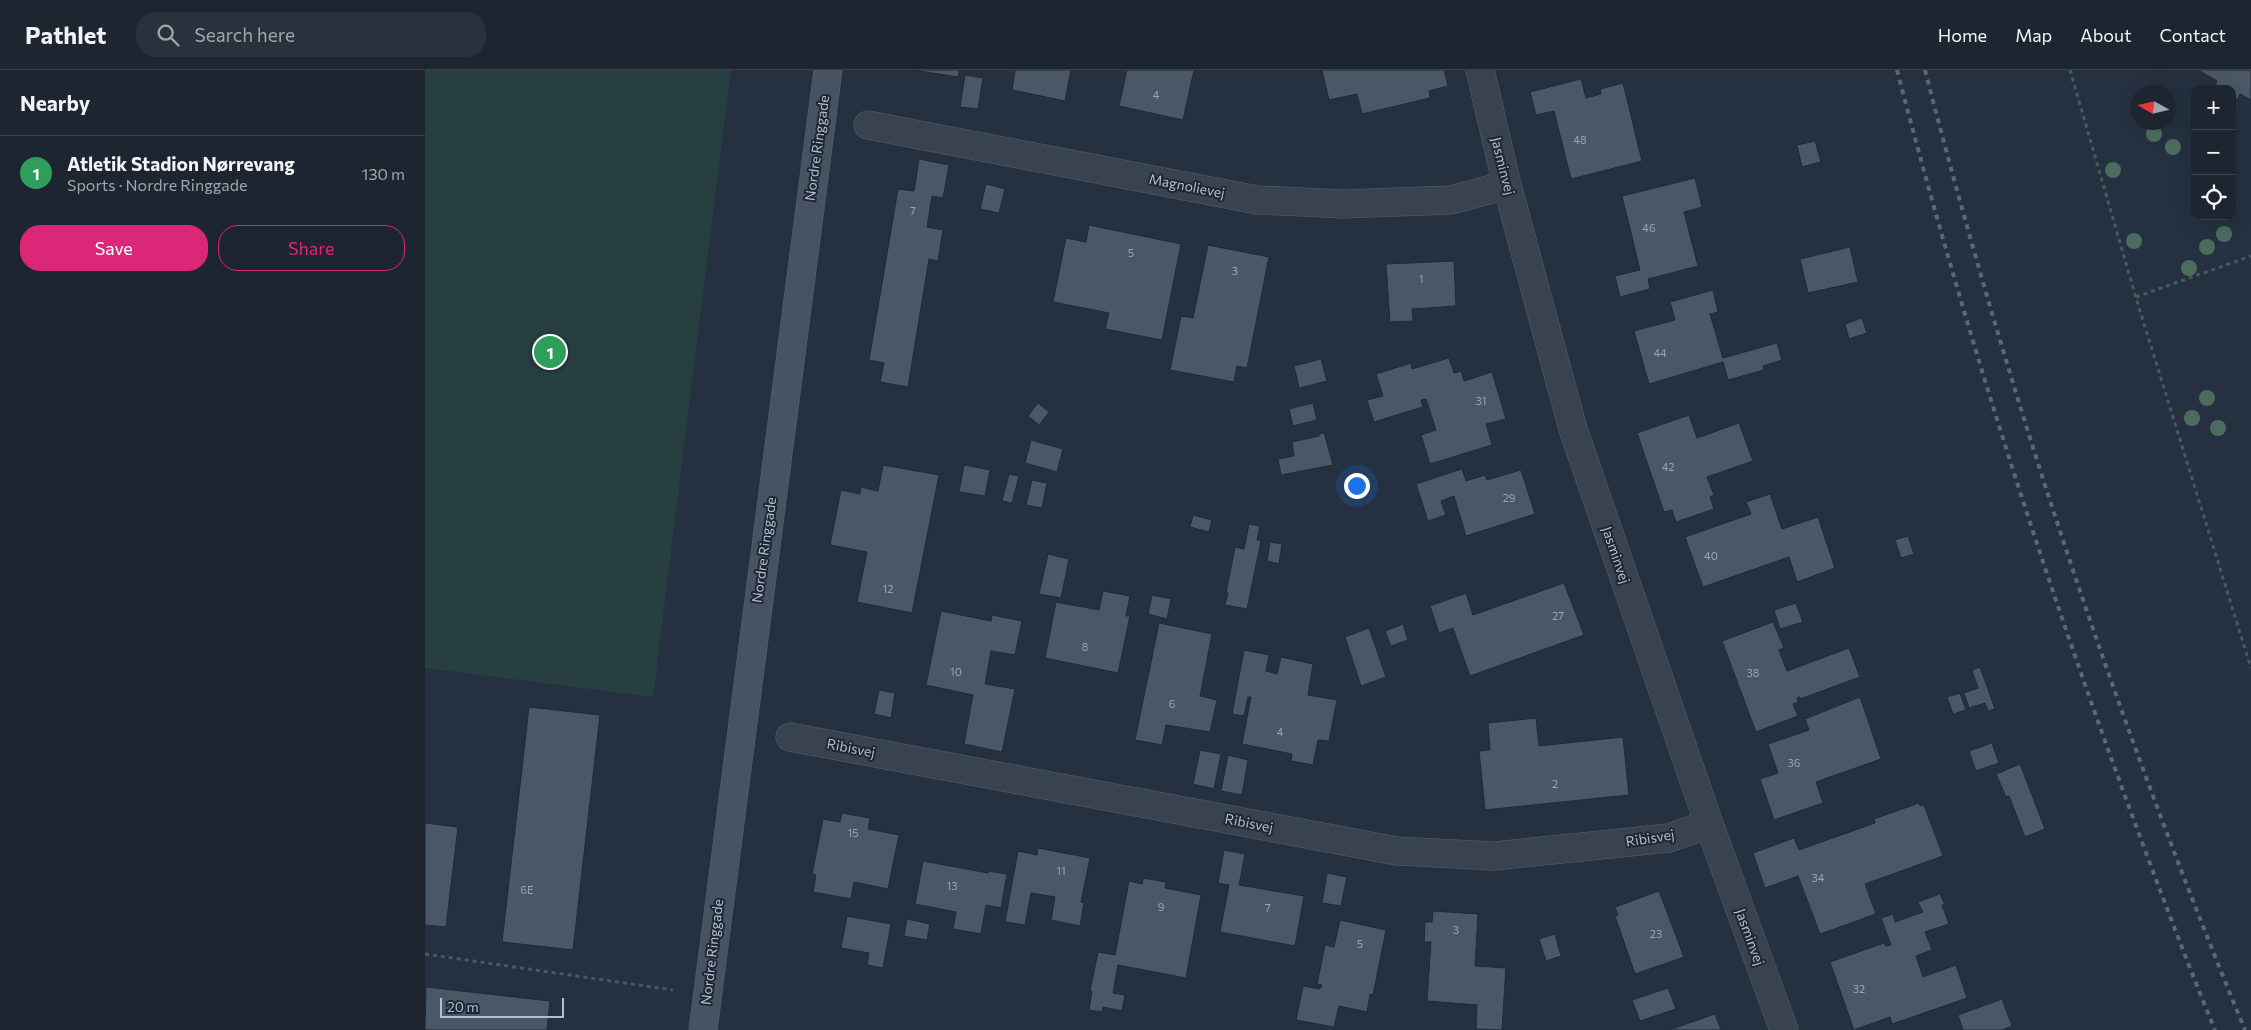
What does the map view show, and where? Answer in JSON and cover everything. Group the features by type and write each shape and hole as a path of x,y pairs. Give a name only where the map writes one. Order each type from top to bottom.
{"street":[{"name":"Nordre Ringgade","path":"703,1030 828,70"},
{"name":"Jasminvej","path":"1480,70 1507,185 1573,429 1709,824 1783,1030"},
{"name":"Magnolievej","path":"868,125 1257,200 1343,204 1451,200 1507,185"},
{"name":"Ribisvej","path":"790,737 1397,851 1494,856 1669,838 1709,824"}],"path":[{"path":"2070,70 2136,298 2251,668"},
{"path":"2136,298 2251,256"},
{"path":"425,954 706,996"}],"green space":[{"path":"425,70 731,70 653,697 425,668"}],"building":[{"path":"913,70 959,70 958,77"},
{"path":"1015,70 1071,70 1065,101 1012,90"},
{"path":"1127,70 1194,70 1183,120 1119,106"},
{"path":"1322,70 1444,70 1448,86 1429,91 1430,98 1362,114 1357,94 1329,100"},
{"path":"2198,70 2251,70 2251,100 2240,94 2236,100 2236,85 2215,85 2217,81"},
{"path":"965,75 983,78 978,109 960,107"},
{"path":"1581,79 1586,98 1601,94 1600,89 1623,83 1642,161 1571,179 1554,111 1536,115 1530,92"},
{"path":"1815,141 1821,162 1802,167 1797,145"},
{"path":"919,159 949,165 943,198 932,196 927,227 943,230 938,261 929,259 908,387 880,382 884,363 869,360 898,189 914,191"},
{"path":"1695,178 1702,207 1684,212 1698,266 1648,279 1650,289 1620,297 1615,276 1640,270 1622,196"},
{"path":"986,184 1005,189 999,213 980,209"},
{"path":"1089,225 1181,244 1162,340 1105,329 1109,313 1053,302 1066,238 1086,242"},
{"path":"1208,245 1269,257 1247,368 1237,366 1234,382 1170,370 1181,316 1193,318"},
{"path":"1850,247 1858,282 1808,293 1800,259"},
{"path":"1454,261 1456,306 1412,309 1413,321 1390,322 1386,264"},
{"path":"1713,290 1718,312 1710,314 1723,358 1777,343 1782,360 1763,366 1764,370 1728,380 1723,362 1649,384 1634,331 1675,320 1670,302"},
{"path":"1862,318 1867,333 1849,339 1845,324"},
{"path":"1449,358 1454,373 1461,371 1464,381 1492,372 1506,419 1486,424 1492,445 1430,464 1421,435 1436,430 1426,399 1421,400 1423,407 1374,422 1367,400 1383,396 1376,374 1411,363 1412,369"},
{"path":"1321,359 1327,381 1299,388 1294,366"},
{"path":"1038,403 1049,412 1039,425 1028,416"},
{"path":"1313,403 1317,420 1293,426 1289,409"},
{"path":"1689,415 1697,438 1739,423 1753,461 1707,477 1714,495 1710,497 1714,509 1676,522 1672,510 1664,512 1637,433"},
{"path":"1324,433 1333,465 1281,475 1278,459 1294,456 1292,442 1319,436 1319,434"},
{"path":"1031,440 1063,449 1057,472 1025,463"},
{"path":"883,465 939,475 912,613 857,602 867,552 830,545 841,490 860,494 861,487 878,491"},
{"path":"964,465 990,470 985,496 959,492"},
{"path":"1462,469 1466,481 1485,475 1487,480 1521,470 1535,514 1466,536 1454,496 1441,501 1446,515 1428,521 1416,484"},
{"path":"1009,474 1019,476 1012,503 1002,501"},
{"path":"1032,480 1047,483 1042,508 1026,505"},
{"path":"1770,494 1782,529 1818,517 1835,568 1797,582 1789,557 1703,587 1685,537 1751,514 1746,502"},
{"path":"1193,515 1212,520 1209,532 1190,527"},
{"path":"1249,524 1260,526 1257,540 1261,541 1247,609 1225,605 1235,547 1244,549"},
{"path":"1908,536 1914,554 1901,558 1895,540"},
{"path":"1270,542 1282,544 1279,564 1267,561"},
{"path":"1048,554 1069,559 1061,598 1039,594"},
{"path":"1564,583 1584,635 1470,676 1453,628 1439,633 1430,606 1466,593 1473,615"},
{"path":"1103,591 1130,596 1126,616 1130,616 1118,673 1045,658 1056,602 1099,610"},
{"path":"1152,595 1171,599 1167,619 1148,614"},
{"path":"1796,603 1803,622 1780,629 1774,610"},
{"path":"941,611 991,621 992,615 1022,621 1015,655 991,651 985,684 1015,689 1002,752 964,744 973,695 926,685"},
{"path":"1773,622 1784,648 1779,650 1787,671 1849,648 1860,677 1800,699 1800,697 1797,698 1798,702 1793,704 1798,716 1756,732 1722,641"},
{"path":"1159,623 1212,634 1200,696 1217,700 1210,732 1166,725 1162,745 1135,740"},
{"path":"1403,624 1408,640 1391,646 1385,631"},
{"path":"1369,628 1386,677 1361,686 1345,637"},
{"path":"1244,650 1269,655 1266,671 1277,674 1281,657 1313,664 1308,695 1337,700 1329,741 1318,740 1313,765 1291,761 1292,754 1242,744 1251,697 1248,697 1244,716 1232,714"},
{"path":"1980,667 1995,709 1988,711 1985,703 1969,708 1964,693 1978,688 1972,670"},
{"path":"879,690 895,693 891,718 874,714"},
{"path":"1960,693 1966,710 1953,714 1947,697"},
{"path":"1860,697 1881,759 1816,782 1823,803 1774,820 1760,779 1778,773 1768,744 1809,730 1805,719"},
{"path":"529,707 600,715 573,950 502,942"},
{"path":"1536,718 1539,746 1623,737 1629,795 1485,810 1479,751 1490,750 1488,723"},
{"path":"1992,743 1999,763 1976,771 1969,751"},
{"path":"1200,750 1221,754 1214,789 1193,784"},
{"path":"1228,755 1248,760 1242,795 1221,791"},
{"path":"2020,764 2045,829 2025,837 2009,796 2006,797 1996,774"},
{"path":"1919,803 1920,806 1924,805 1943,856 1865,884 1876,914 1820,934 1798,876 1765,888 1753,853 1794,838 1799,850 1875,823 1874,819"},
{"path":"842,813 870,818 868,829 899,835 888,889 854,882 851,899 813,892 816,875 812,874 823,819 840,822"},
{"path":"425,823 458,827 446,927 425,925"},
{"path":"1038,848 1090,858 1081,902 1084,903 1080,926 1051,920 1055,897 1031,893 1025,925 1005,922 1018,851 1037,855"},
{"path":"1224,850 1245,854 1239,885 1304,896 1295,946 1220,932 1229,885 1218,883"},
{"path":"923,861 988,873 988,871 1007,874 1001,908 986,905 981,934 953,929 956,912 915,904"},
{"path":"1327,873 1347,877 1341,906 1322,903"},
{"path":"1143,878 1166,882 1165,888 1201,895 1186,978 1118,965 1113,993 1125,995 1122,1011 1103,1007 1102,1012 1089,1010 1092,991 1090,991 1098,952 1115,955 1129,881 1142,884"},
{"path":"1659,891 1684,957 1635,974 1615,916 1618,915 1615,907"},
{"path":"1940,894 1945,905 1942,905 1949,924 1925,932 1932,950 1916,956 1923,977 1956,965 1967,998 1892,1024 1890,1017 1854,1030 1830,962 1884,943 1886,946 1891,945 1881,918 1893,914 1895,922 1923,912 1918,902"},
{"path":"1433,911 1478,914 1475,966 1506,968 1502,1030 1476,1029 1477,1005 1427,1001 1431,942 1424,942 1425,922 1432,922"},
{"path":"847,916 891,924 883,968 867,965 869,953 841,948"},
{"path":"907,919 930,924 927,940 904,936"},
{"path":"1340,920 1386,930 1373,995 1370,994 1367,1012 1339,1006 1334,1027 1296,1020 1303,986 1320,989 1322,985 1317,984 1325,945 1334,947"},
{"path":"1555,934 1561,956 1546,961 1539,939"},
{"path":"426,987 550,1001 547,1030 425,1030"},
{"path":"1668,988 1676,1009 1640,1021 1632,1000"},
{"path":"2002,999 2012,1026 2002,1030 1963,1030 1958,1015"},
{"path":"1715,1014 1721,1030 1669,1030"}],"railway":[{"path":"1897,70 1973,342 2059,610 2122,788 2215,1030"},
{"path":"1925,70 1992,314 2068,556 2152,794 2245,1030"}],"place":[{"name":"Atletik Stadion Nørrevang","path":"550,352"}]}
